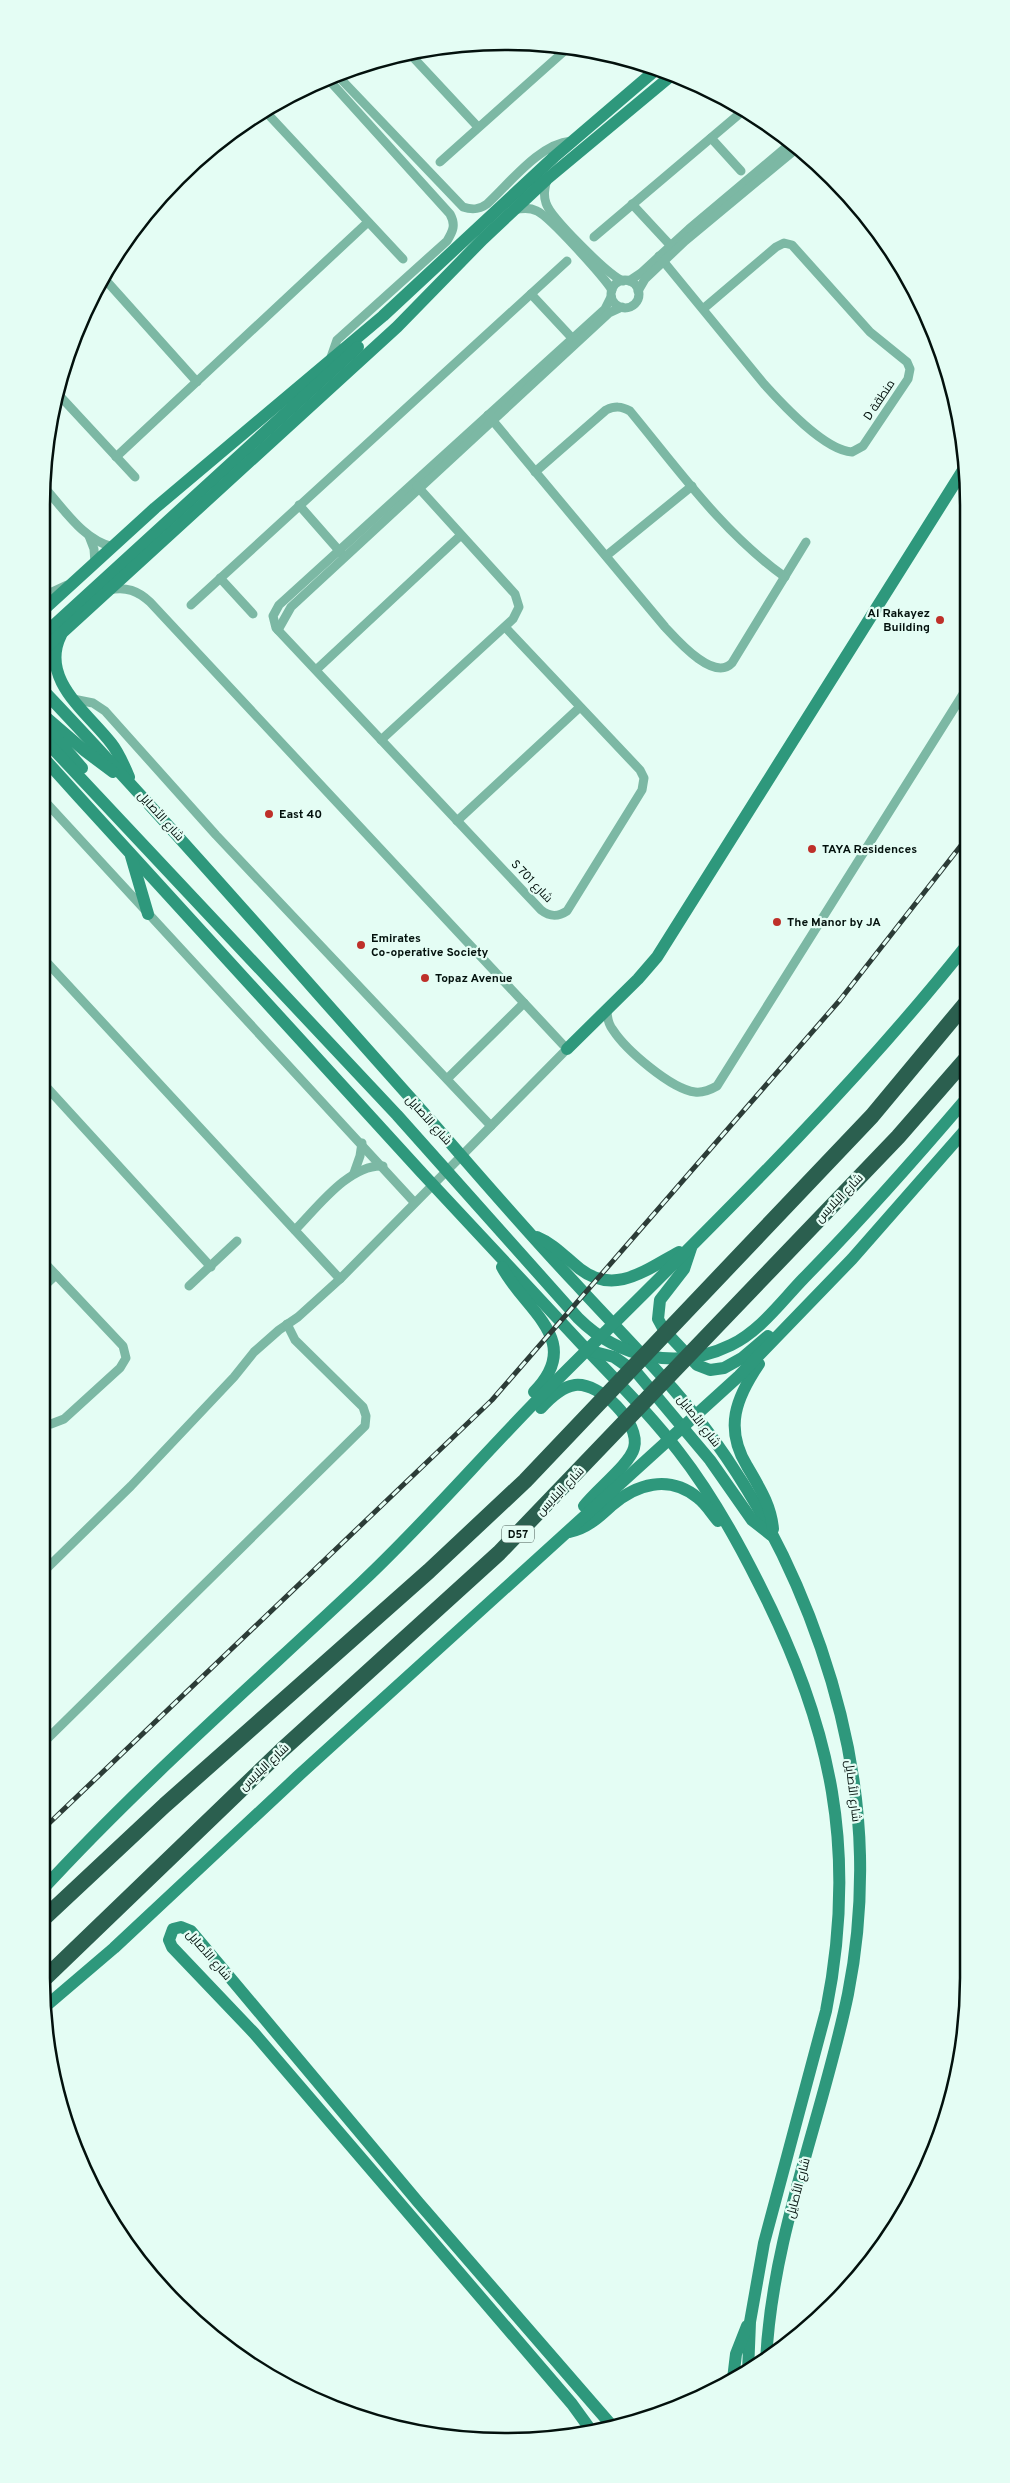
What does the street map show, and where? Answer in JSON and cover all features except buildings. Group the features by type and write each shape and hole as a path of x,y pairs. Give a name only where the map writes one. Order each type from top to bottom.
{"highway":[{"name":"D57","path":"50,1913 165,1805 429,1571 525,1481 872,1116 960,1010"},
{"name":"شارع اليلايس","path":"50,1973 282,1750 499,1553 898,1137 960,1066"}],"main road":[{"path":"50,604 112,547 383,316 571,141 651,74"},
{"path":"50,644 397,327 547,179 666,80"},
{"path":"50,629 341,363 375,331 383,316"},
{"path":"567,1049 638,979 656,957 959,476"},
{"path":"63,632 56,649 56,668 59,680 112,744 124,763 132,784"},
{"name":"شارع الأصايل","path":"50,697 132,784 530,1234 695,1415 727,1458 773,1537 818,1643 839,1708 849,1760 857,1819 860,1884 856,1941 847,1997 783,2246 771,2311 767,2350"},
{"path":"50,721 91,756 132,784"},
{"path":"50,731 86,773 102,801"},
{"path":"50,746 397,1115 578,1318 607,1342 631,1352 669,1359 695,1357 720,1350 747,1335 856,1223 960,1106"},
{"name":"شارع الأصايل","path":"50,765 403,1152 668,1438 698,1477 732,1532 787,1643 816,1722 834,1795 841,1885 837,1948 826,2011 772,2211 750,2322 748,2362"},
{"path":"130,854 148,914"},
{"path":"50,1882 104,1825 225,1707 362,1582 502,1435 692,1245 888,1038 960,952"},
{"path":"51,2002 114,1948 781,1334 830,1283 960,1135"},
{"path":"530,1234 558,1249 586,1273 610,1281 634,1278 692,1245"},
{"path":"692,1245 684,1269 660,1300 658,1319 668,1335 697,1365 705,1369 724,1368 742,1358 763,1341 806,1297 830,1283"},
{"path":"496,1253 512,1284 547,1325 554,1350 552,1364 547,1377 514,1414 502,1435"},
{"path":"773,1537 769,1509 738,1449 734,1422 737,1405 743,1389 781,1334"},
{"path":"587,1350 614,1357 630,1366 710,1460 752,1520 773,1537"},
{"path":"463,1477 499,1450 562,1390 576,1385 595,1389 605,1396 630,1423 635,1435 634,1447 629,1459 598,1489 565,1532"},
{"path":"565,1532 578,1530 589,1524 630,1491 658,1484 680,1488 694,1494 732,1532"},
{"name":"شارع الأصايل","path":"587,2425 572,2404 254,2033 172,1948 169,1940 174,1929 181,1926 191,1932 424,2209 608,2421"},
{"path":"734,2371 739,2342 750,2322"}],"street":[{"path":"440,162 560,54"},
{"path":"416,59 478,126"},
{"path":"342,81 462,207 480,208 487,204 545,150 571,141"},
{"path":"330,360 337,340 447,241 452,233 454,224 452,216 428,188 333,84"},
{"path":"594,237 738,115"},
{"path":"270,116 403,259"},
{"path":"711,138 741,171"},
{"path":"490,418 609,313 634,304 638,291 670,245 786,147"},
{"path":"300,505 342,554 490,418 604,309 616,284 626,281 661,258 792,152"},
{"path":"547,179 544,195 552,214 608,272 635,285 638,291"},
{"path":"428,188 437,180"},
{"path":"632,204 670,245"},
{"path":"514,210 529,208 543,215 603,276 612,293 615,304 622,307"},
{"path":"116,457 368,222"},
{"name":"D منطقة","path":"661,258 764,384 796,418 846,451 856,451 862,446 908,380 910,369 907,362 870,332 792,245 784,244 776,247 703,308"},
{"path":"190,604 567,261"},
{"path":"108,283 197,382"},
{"path":"531,294 572,338"},
{"path":"63,399 135,477"},
{"path":"536,472 606,410 618,406 630,410 741,543 784,578"},
{"path":"490,418 676,639 700,659 719,669 732,663 806,542"},
{"path":"381,740 504,627 517,614 519,607 515,594 417,486"},
{"path":"606,556 692,486"},
{"path":"50,495 89,536 100,543 112,547"},
{"path":"316,670 461,535"},
{"path":"89,536 94,549 95,563"},
{"name":"S 701 شارع","path":"342,554 275,610 273,622 278,630 544,912 557,916 568,911 642,790 645,782 642,772 504,627"},
{"path":"220,578 253,614"},
{"path":"50,593 74,582"},
{"path":"50,1565 131,1486 234,1377 254,1352 298,1317 340,1279 567,1049 150,602 135,591 115,589 106,591"},
{"path":"73,699 93,703 105,711 322,949 448,1078 491,1126"},
{"path":"607,1009 607,1018 612,1030 652,1069 689,1091 706,1091 717,1086 724,1078 743,1043 960,699"},
{"path":"457,820 580,707"},
{"path":"50,807 362,1143 414,1202"},
{"path":"50,966 340,1279"},
{"path":"448,1078 524,1003"},
{"path":"50,1090 211,1267"},
{"path":"353,1173 360,1156 362,1143"},
{"path":"295,1230 353,1173 370,1166 383,1166"},
{"path":"190,1286 237,1242"},
{"path":"50,1269 123,1346 126,1358 120,1368 64,1419 50,1424"},
{"path":"50,1281 56,1275"},
{"path":"50,1736 365,1426 366,1416 363,1407 294,1340 288,1324"}],"railway":[{"path":"50,1822 492,1400 840,1000 960,847"}],"place":[{"name":"Al Rakayez Building","path":"940,620"},
{"name":"East 40","path":"269,814"},
{"name":"TAYA Residences","path":"812,849"},
{"name":"The Manor by JA","path":"777,922"},
{"name":"Emirates Co-operative Society","path":"361,945"},
{"name":"Topaz Avenue","path":"425,978"}]}
